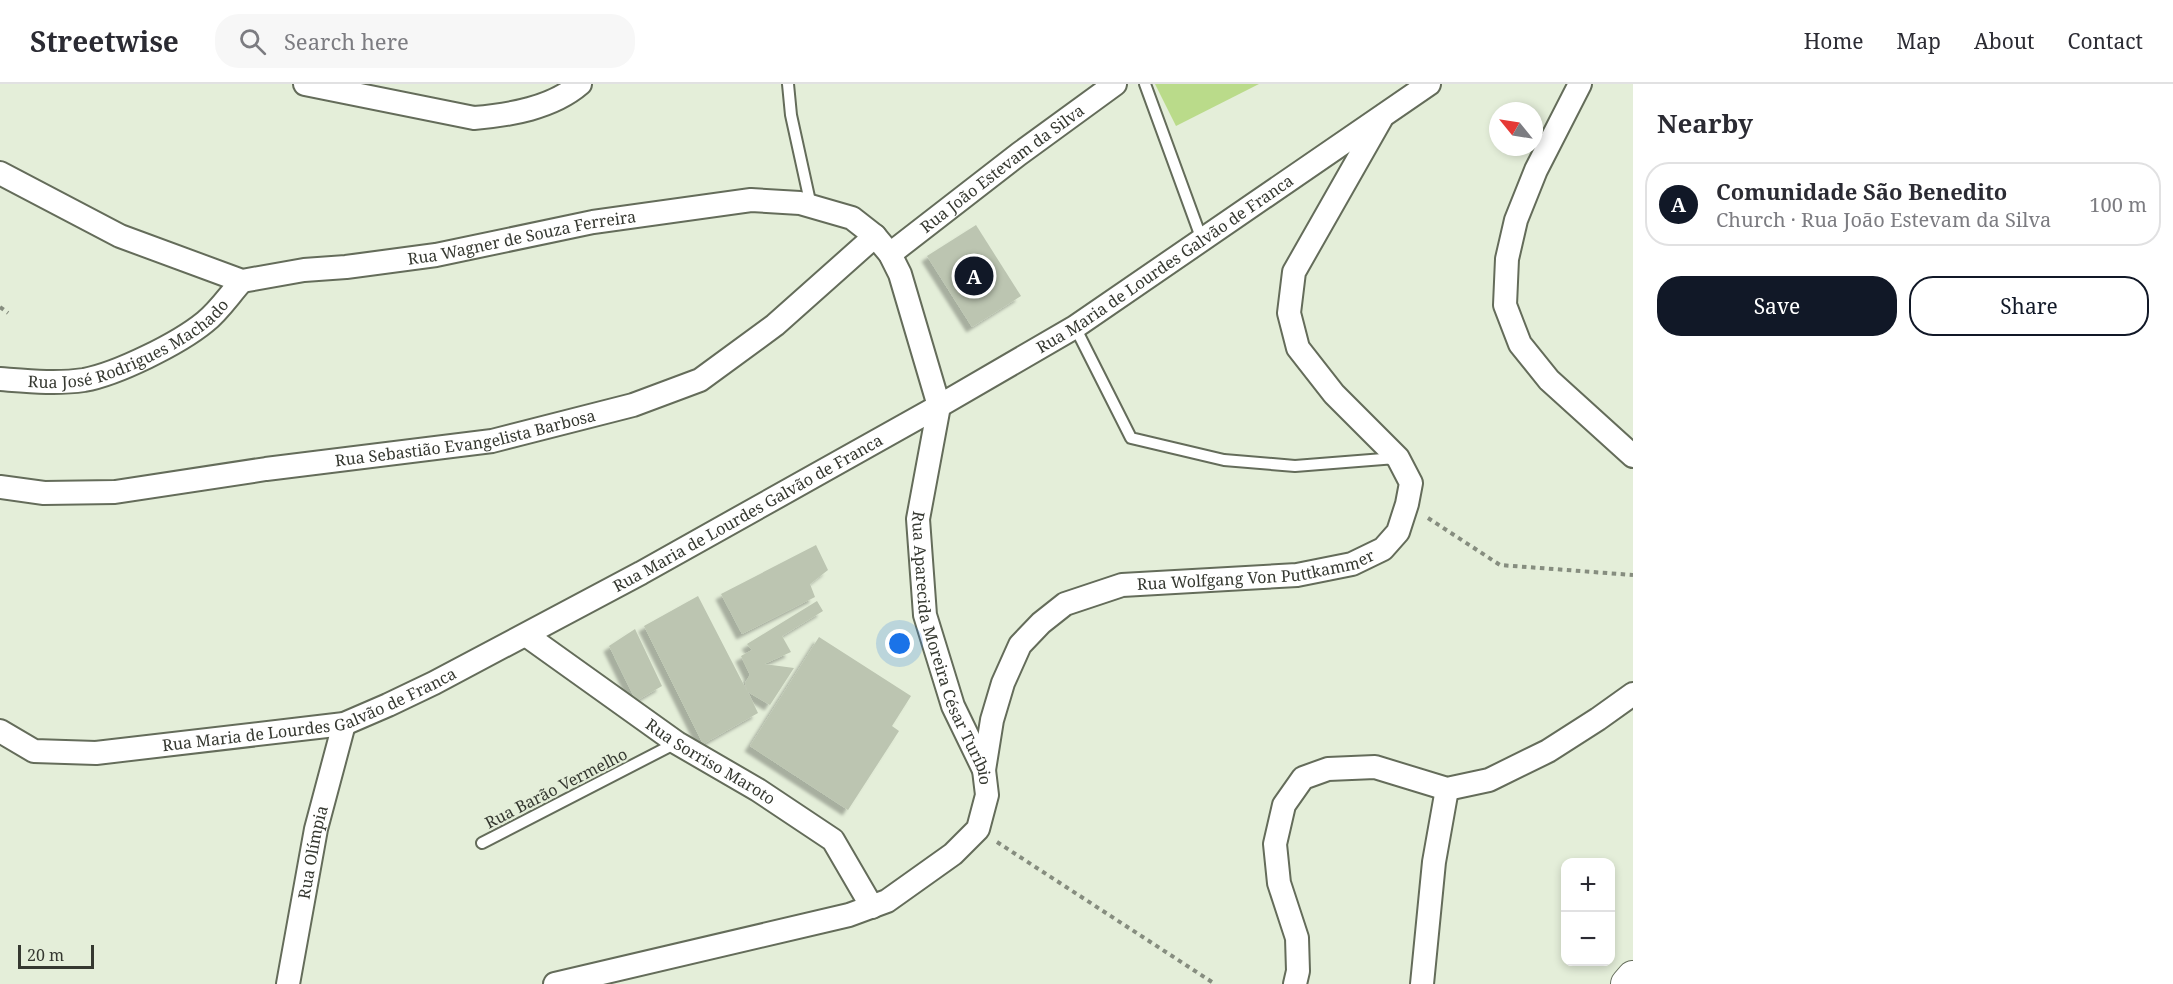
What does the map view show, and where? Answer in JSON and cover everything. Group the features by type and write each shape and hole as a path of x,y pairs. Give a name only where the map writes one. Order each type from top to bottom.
{"main road":[{"path":"1627,984 1633,977"}],"street":[{"path":"304,84 474,118 525,110 568,95 580,84"},
{"name":"Rua João Estevam da Silva","path":"890,254 1018,154 1115,84"},
{"name":"Rua Maria de Lourdes Galvão de Franca","path":"0,731 34,751 96,753 344,724 434,683 526,635 939,406 1075,327 1429,84"},
{"path":"1580,84 1536,170 1516,220 1508,260 1505,305 1520,344 1549,380 1633,456"},
{"name":"Rua Wolfgang Von Puttkammer","path":"984,770 992,720 1003,683 1020,645 1041,622 1065,604 1122,585 1297,575 1352,564 1383,549 1398,532 1411,483 1398,458 1334,394 1298,348 1289,313 1294,272 1383,115"},
{"path":"0,173 120,236 242,281"},
{"name":"Rua Wagner de Souza Ferreira","path":"242,281 304,270 436,255 592,222 751,200 800,203 852,218 875,236 890,254 900,274 939,406"},
{"name":"Rua Sebastião Evangelista Barbosa","path":"0,487 44,493 114,492 266,469 492,441 633,405 700,380 775,325 875,236"},
{"name":"Rua José Rodrigues Machado","path":"0,379 42,382 84,380 130,363 176,342 207,321 242,281"},
{"name":"Rua Aparecida Moreira César Turíbio","path":"939,406 918,519 925,615 953,706 984,770 987,795 978,830"},
{"name":"Rua Sorriso Maroto","path":"526,635 676,743 758,790 833,840 872,907"},
{"path":"1294,984 1298,970 1297,938 1279,883 1275,844 1284,805 1303,778 1328,769 1375,767 1447,789 1489,780 1548,751 1633,694"},
{"name":"Rua Olímpia","path":"288,984 316,829 344,724"},
{"path":"1422,984 1434,862 1447,789"},
{"path":"555,984 849,915 872,907 887,901 923,878 978,830"}],"lane":[{"path":"788,84 791,115 812,207"},
{"path":"1145,84 1202,240"},
{"path":"1075,327 1131,438 1224,460 1295,466 1398,458"},
{"name":"Rua Barão Vermelho","path":"482,843 676,743"}],"path":[{"path":"0,308 9,313"},
{"path":"1407,504 1500,565 1633,575"},
{"path":"978,830 1215,984"}],"green space":[{"path":"1155,84 1259,84 1176,126"}],"building":[{"path":"976,225 1021,296 972,327 927,256"},
{"path":"816,545 828,570 810,584 815,597 742,634 721,594"},
{"path":"698,596 747,691 745,683 750,675 741,656 752,650 747,644 817,601 823,611 782,636 791,652 764,664 794,668 770,705 748,692 758,713 703,744 644,626"},
{"path":"635,629 662,686 636,701 609,646"},
{"path":"819,637 911,696 892,726 899,731 848,810 750,746"}],"place":[{"name":"Comunidade São Benedito","path":"974,276"}]}
